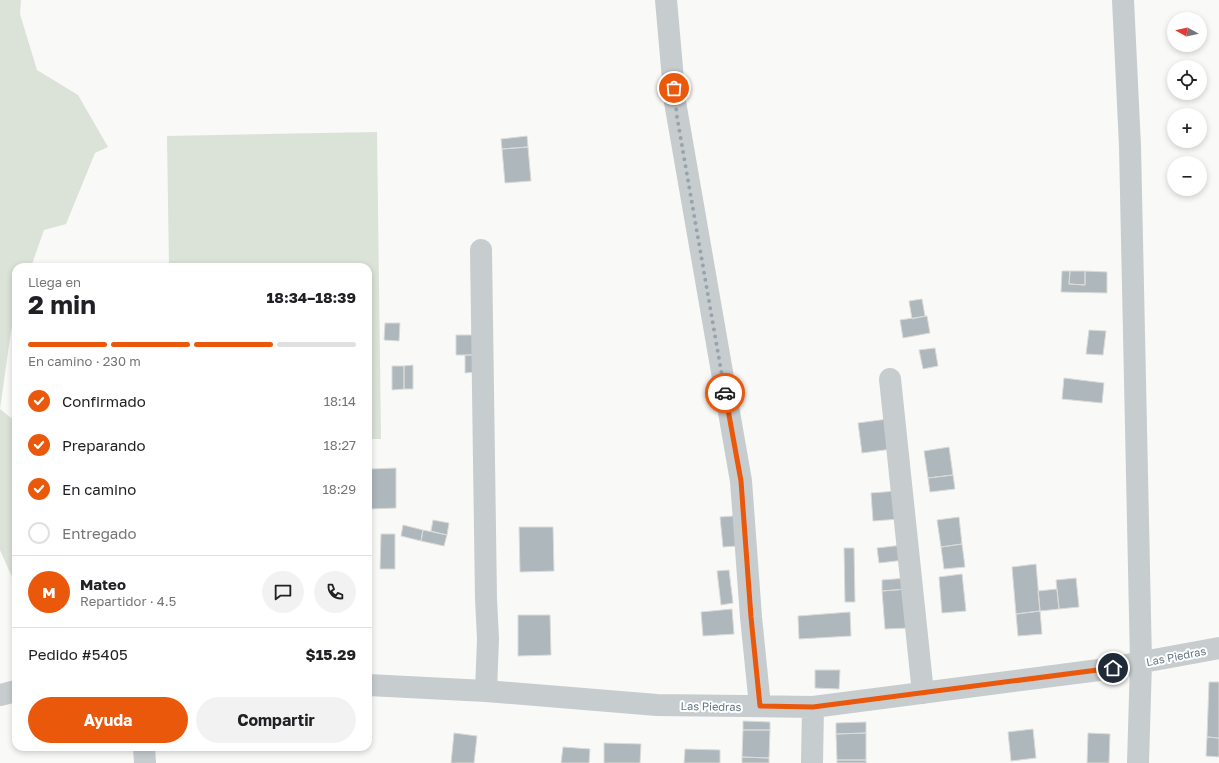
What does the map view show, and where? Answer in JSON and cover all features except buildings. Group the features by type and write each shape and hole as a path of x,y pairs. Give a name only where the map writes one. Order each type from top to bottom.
{"street":[{"path":"666,0 675,102 741,481 751,617 760,706"},
{"path":"1123,0 1130,146 1141,662 1138,763"},
{"path":"481,250 488,639 486,691"},
{"path":"890,379 923,692"},
{"name":"Las Piedras","path":"372,685 486,691 657,705 813,707 1098,670 1219,648"},
{"path":"0,695 12,692"},
{"path":"812,763 813,707"},
{"path":"144,751 145,763"}],"shaded area":[{"path":"0,0 21,0 20,14 37,70 78,95 108,147 95,153 66,224 44,230 32,263 12,263 12,328 0,409"},
{"path":"377,132 381,439 372,439 372,263 169,263 167,136"},
{"path":"0,409 12,419 12,577 0,550"}],"way so far":[{"path":"674,88 677,117 725,393"}],"route":[{"path":"725,393 741,481 751,617 760,706 813,707 1113,668"}]}
